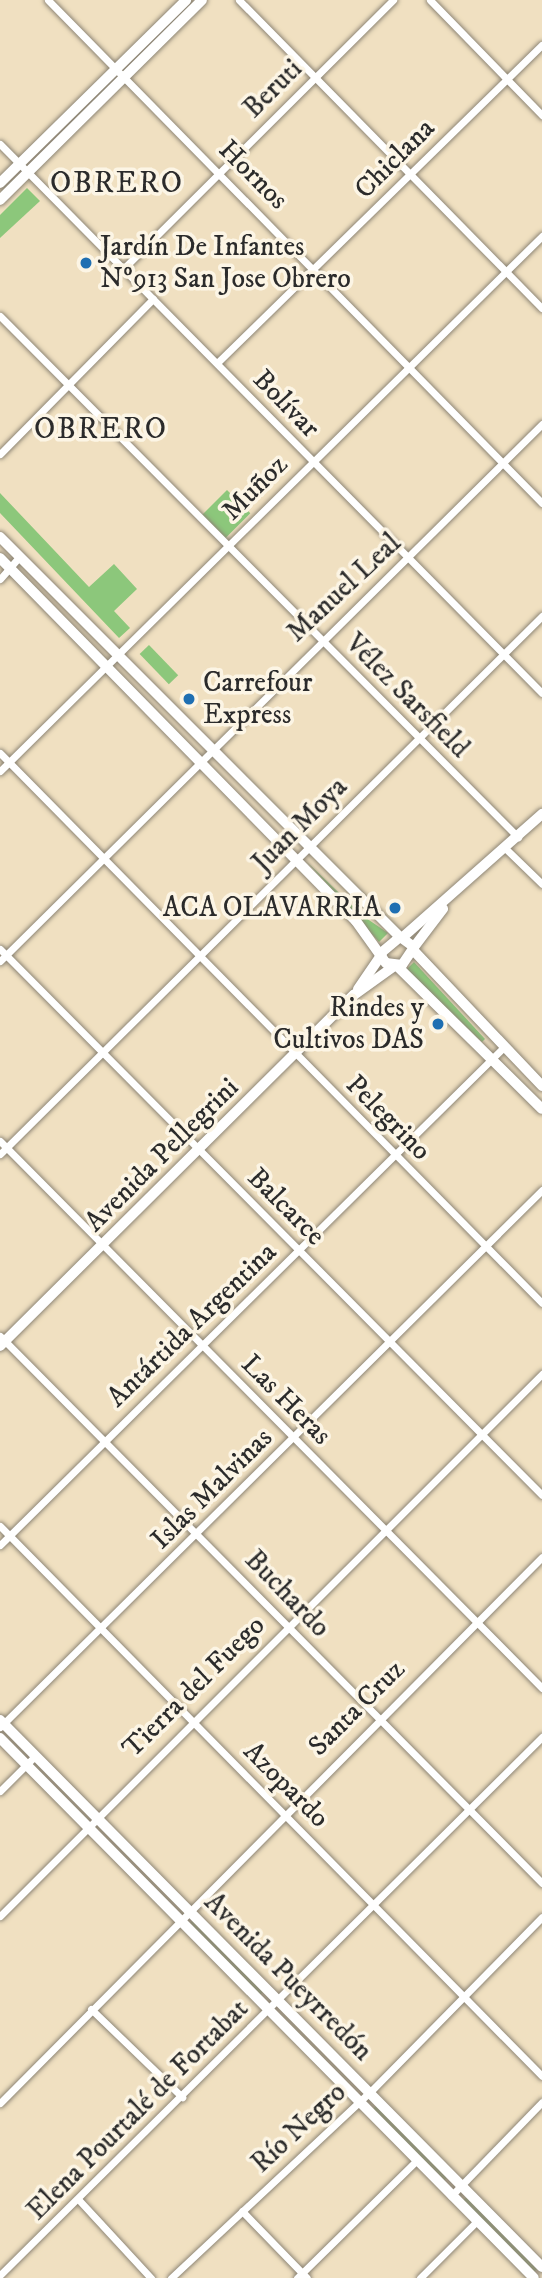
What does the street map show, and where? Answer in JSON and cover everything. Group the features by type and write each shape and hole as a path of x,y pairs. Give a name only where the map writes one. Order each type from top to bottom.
{"main road":[{"path":"0,200 121,73 186,0"},
{"path":"0,183 202,0"},
{"path":"0,537 208,749 414,949 503,1048 542,1086"},
{"path":"0,558 296,858 382,953 542,1109"},
{"path":"401,937 450,901 542,814"},
{"path":"414,949 450,901"},
{"name":"Avenida Pellegrini","path":"2,1341 103,1247 295,1055 354,995 382,953 401,937"},
{"name":"Avenida Pellegrini","path":"354,995 396,967 414,949"},
{"name":"Avenida Pueyrredón","path":"1,1723 98,1814 276,1999 461,2182 542,2267"},
{"name":"Avenida Pueyrredón","path":"0,1738 89,1825 415,2162 536,2278"},
{"path":"313,2056 323,2046"},
{"path":"536,2278 542,2273"}],"street":[{"name":"Hornos","path":"48,0 315,268 542,503"},
{"path":"239,0 542,308"},
{"name":"Beruti","path":"124,268 393,0"},
{"path":"430,0 542,115"},
{"name":"Chiclana","path":"218,362 542,45"},
{"name":"Bolívar","path":"0,144 542,693"},
{"name":"Muñoz","path":"0,771 103,664 116,655 542,236"},
{"path":"0,454 153,299"},
{"name":"Vélez Sarsfield","path":"0,316 226,547 518,837"},
{"name":"Manuel Leal","path":"2,955 105,860 202,762 208,749 542,425"},
{"path":"0,579 19,557"},
{"name":"Juan Moya","path":"2,1147 542,616"},
{"name":"Pelegrino","path":"0,753 542,1303"},
{"path":"506,849 542,884"},
{"name":"Balcarce","path":"2,955 103,1050 542,1495"},
{"name":"Antártida Argentina","path":"0,1545 503,1048"},
{"name":"Las Heras","path":"2,1147 386,1528 542,1688"},
{"name":"Islas Malvinas","path":"1,1723 198,1533 542,1190"},
{"name":"Buchardo","path":"2,1341 106,1439 542,1883"},
{"name":"Tierra del Fuego","path":"0,1916 287,1624 542,1374"},
{"name":"Azopardo","path":"0,1526 542,2076"},
{"name":"Santa Cruz","path":"0,2103 283,1811 542,1557"},
{"name":"Elena Pourtalé de Fortabat","path":"0,2274 183,2097 270,2010 276,1999 542,1737"},
{"path":"0,1791 35,1756"},
{"name":"Río Negro","path":"172,2278 356,2098 370,2092 542,1917"},
{"path":"91,2009 183,2097"},
{"path":"451,2196 461,2182 542,2102"},
{"path":"242,2211 302,2276 415,2162"},
{"path":"78,2199 151,2278"},
{"path":"420,2278 476,2222"},
{"path":"180,2271 187,2278"}],"green space":[{"path":"27,188 40,201 0,238 0,215"},
{"path":"227,490 250,513 226,538 202,515"},
{"path":"0,493 89,587 114,564 137,589 114,611 130,628 119,638 0,513"},
{"path":"149,645 178,675 169,684 140,654"},
{"path":"307,862 363,916 388,933 379,942"},
{"path":"414,962 485,1039 482,1042 406,970"},
{"path":"193,1920 264,1991 260,1995 190,1923"},
{"path":"376,2106 447,2177 445,2180 373,2109"},
{"path":"467,2197 537,2269 534,2272 463,2200"}],"place":[{"name":"Jardín De Infantes Nº913 San Jose Obrero","path":"86,263"},
{"name":"Carrefour Express","path":"189,699"},
{"name":"ACA OLAVARRIA","path":"395,908"},
{"name":"Rindes y Cultivos DAS","path":"438,1024"}],"district":[{"name":"OBRERO","path":"117,184"},
{"name":"OBRERO","path":"101,430"}]}
